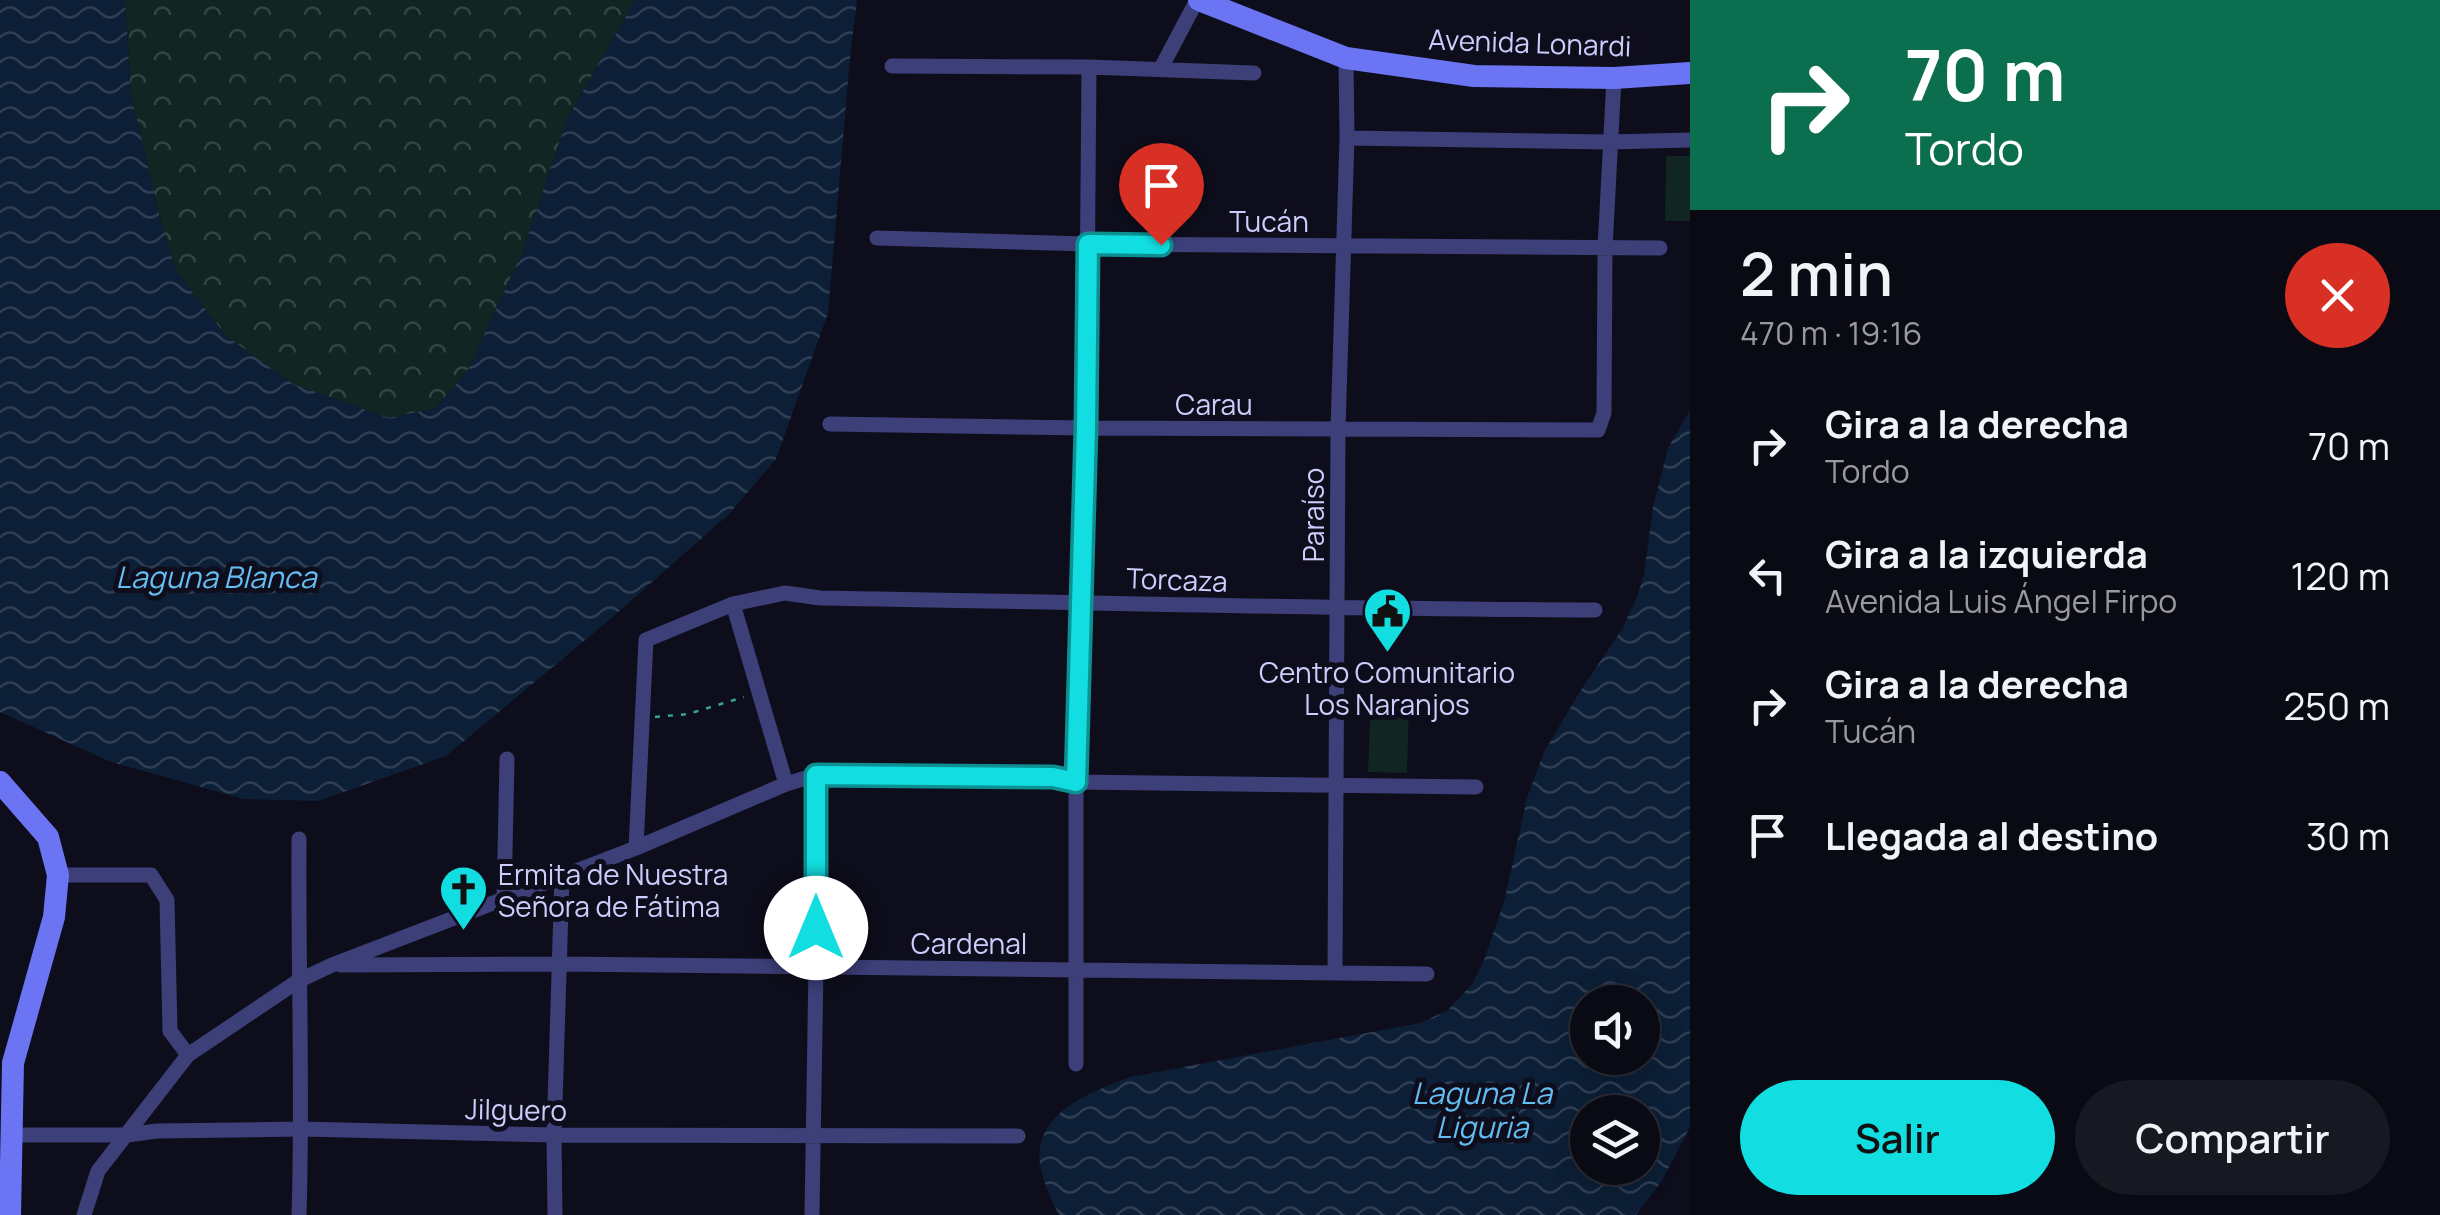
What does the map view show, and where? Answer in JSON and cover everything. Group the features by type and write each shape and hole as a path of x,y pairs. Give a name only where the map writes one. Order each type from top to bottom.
{"street":[{"name":"Avenida Lonardi","path":"1198,0 1346,58 1474,76 1614,78 1690,73"},
{"path":"1160,68 1198,0"},
{"name":"Paraíso","path":"1335,973 1338,429 1346,58"},
{"path":"892,66 1160,68 1254,73"},
{"path":"1076,1064 1076,782 1086,428 1089,67"},
{"path":"1605,249 1614,78"},
{"path":"1347,138 1690,140"},
{"name":"Tucán","path":"877,238 1088,244 1660,248"},
{"name":"Carau","path":"830,424 1598,430 1604,413 1605,249"},
{"name":"Torcaza","path":"642,718 646,640 733,604 785,593 820,598 1337,609 1595,610"},
{"path":"733,604 786,784"},
{"path":"636,848 642,718"},
{"path":"504,899 508,759"},
{"path":"812,1215 816,775"},
{"path":"84,1215 98,1171 188,1056 298,981 636,848 786,784 816,775 1476,788"},
{"path":"0,782 48,838 58,874 54,916 14,1063 10,1215"},
{"path":"298,839 302,1129 299,1215"},
{"path":"58,874 150,875 166,900 170,1031 188,1056"},
{"path":"555,1215 562,876"},
{"name":"Cardenal","path":"332,965 1077,968 1426,974"},
{"name":"Jilguero","path":"13,1135 302,1129 554,1135 1018,1136"}],"path":[{"path":"642,718 688,714 760,692"}],"green space":[{"path":"125,0 635,0 567,119 522,253 468,370 436,408 389,418 293,384 226,336 176,271 131,95"},
{"path":"1666,156 1690,156 1690,221 1665,221"},
{"path":"1371,696 1409,697 1407,773 1368,772"}],"water":[{"name":"Laguna Blanca","path":"0,0 125,0 131,95 176,271 226,336 293,384 389,418 436,408 468,370 522,253 567,119 635,0 857,0 828,313 776,459 729,514 446,756 318,801 244,799 111,762 0,712"},
{"name":"Laguna La Liguria","path":"1690,410 1690,1127 1660,1183 1660,1095 1570,1095 1570,1185 1659,1185 1636,1215 1059,1215 1042,1173 1040,1147 1053,1121 1076,1102 1130,1077 1420,1023 1448,1010 1473,983 1504,902 1527,798 1544,752 1622,629 1637,597 1644,575 1653,507 1668,448"}],"place":[{"name":"Centro Comunitario Los Naranjos","path":"1387,654"},
{"name":"Ermita de Nuestra Señora de Fátima","path":"463,932"}],"route":[{"path":"816,928 816,775 1053,777 1076,782 1088,244 1161,245"}]}
